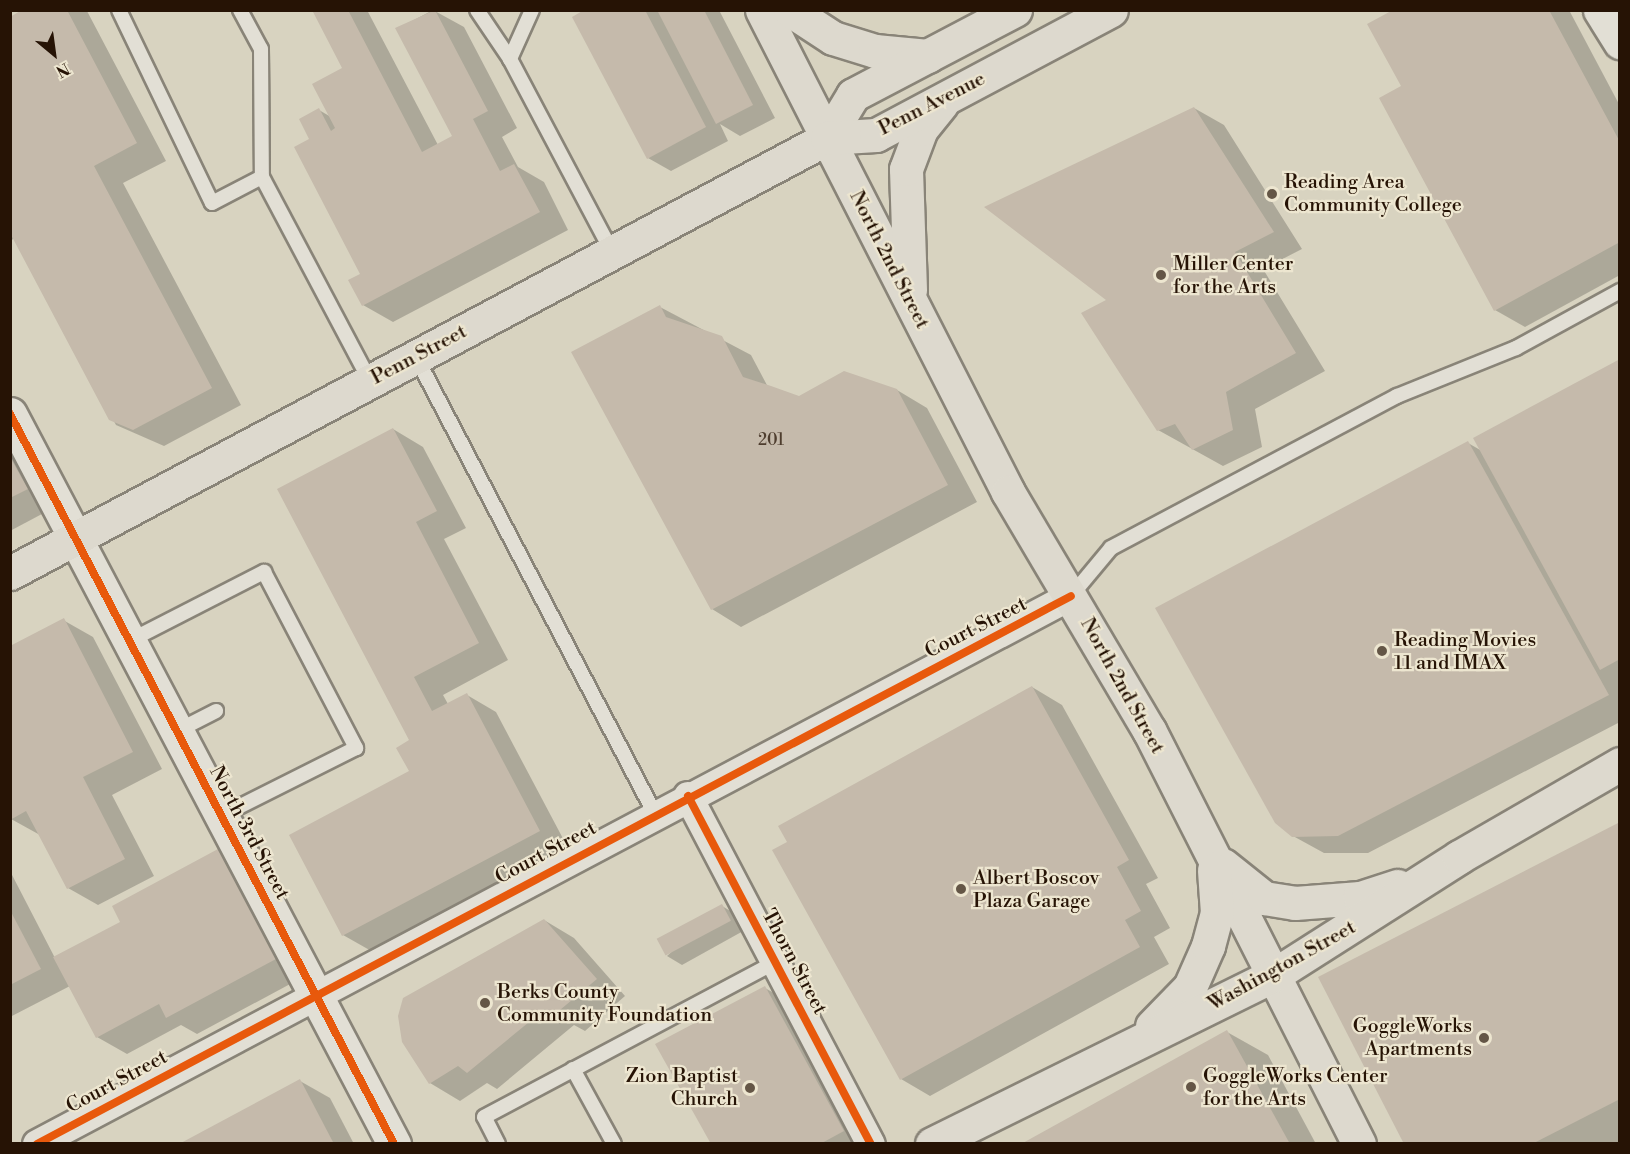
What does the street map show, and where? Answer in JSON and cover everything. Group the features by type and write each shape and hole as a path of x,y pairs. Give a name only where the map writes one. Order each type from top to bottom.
{"main road":[{"name":"North 2nd Street","path":"762,10 1008,492 1149,730 1359,1143"},
{"path":"790,10 833,38 875,51 928,56"},
{"path":"827,138 853,95 1015,10"},
{"name":"Penn Avenue","path":"827,138 876,135 1111,10"},
{"path":"910,300 906,169 921,129 947,97"},
{"name":"Penn Street","path":"10,573 827,138"},
{"name":"Washington Street","path":"932,1143 1274,975 1459,857 1620,764"},
{"path":"1208,849 1235,878 1264,898 1295,903 1360,898 1459,857"},
{"path":"1103,1061 1166,1016 1190,987 1217,913 1217,882 1208,849"}],"street":[{"path":"1600,10 1620,42"},
{"name":"North 3rd Street","path":"10,414 394,1143"},
{"name":"Court Street","path":"37,1143 688,796 1071,596"},
{"name":"Thorn Street","path":"688,796 871,1143"}],"lane":[{"path":"119,10 212,203 262,177"},
{"path":"240,10 261,49 262,177 370,381"},
{"path":"477,10 510,59 612,252"},
{"path":"510,59 532,10"},
{"path":"1071,596 1111,548 1397,396 1516,348 1620,291"},
{"path":"416,357 655,814"},
{"path":"129,641 264,572 356,748 221,816"},
{"path":"177,731 216,711"},
{"path":"498,1143 484,1117 775,962"},
{"path":"573,1069 614,1143"}],"building":[{"path":"22,10 67,10 137,143 94,166 212,388 133,430 109,420 10,233 10,17"},
{"path":"312,10 348,10 422,152 452,136 395,28 435,10 488,111 473,119 500,171 514,164 540,212 362,306 348,280 360,274 294,147 309,139 299,119 319,108 331,131 335,128 312,84 342,68"},
{"path":"584,10 645,10 706,127 647,159 572,17"},
{"path":"657,10 704,10 753,105 716,124"},
{"path":"1393,10 1549,10 1620,142 1620,242 1494,311 1379,98 1401,86 1367,24"},
{"name":"Miller Center for the Arts","path":"1194,107 1274,232 1235,252 1296,353 1226,392 1233,430 1192,450 1175,424 1157,431 1081,313 1106,300 984,207"},
{"path":"660,305 666,317 722,336 743,377 799,396 844,371 897,389 948,485 711,610 571,352"},
{"path":"1620,359 1620,659 1600,670 1473,438"},
{"path":"393,428 437,511 416,522 479,643 414,677 432,711 467,693 540,831 342,936 289,835 409,771 396,748 409,740 277,489"},
{"name":"Reading Movies 11 and IMAX","path":"1468,441 1609,695 1338,836 1292,837 1275,823 1155,608"},
{"path":"10,457 28,489 10,498"},
{"path":"64,618 133,752 83,777 125,859 67,889 26,811 10,820 10,646"},
{"name":"Albert Boscov Plaza Garage","path":"1032,686 1129,860 1117,867 1141,911 1125,920 1140,947 900,1080 772,850 787,842 778,826"},
{"name":"GoggleWorks Apartments","path":"1620,822 1620,1099 1532,1144 1404,1144 1318,977"},
{"path":"218,849 276,959 166,1018 159,1004 96,1038 53,957 120,922 112,906"},
{"path":"722,904 731,921 666,956 657,939"},
{"path":"10,910 41,969 10,985"},
{"name":"Berks County Community Foundation","path":"544,919 597,979 554,1015 545,1009 467,1073 458,1066 429,1084 402,1042 398,1016 403,998"},
{"name":"Zion Baptist Church","path":"765,986 844,1131 820,1144 711,1144 655,1044"},
{"name":"GoggleWorks Center for the Arts","path":"1227,1030 1290,1144 1021,1144"},
{"path":"300,1079 334,1144 179,1144"}],"cycle path":[{"path":"10,414 394,1144"},
{"path":"37,1144 1071,596"},
{"path":"688,796 871,1144"}],"place":[{"name":"Reading Area Community College","path":"1272,194"},
{"name":"Miller Center for the Arts","path":"1161,275"},
{"name":"Reading Movies 11 and IMAX","path":"1382,651"},
{"name":"Albert Boscov Plaza Garage","path":"961,889"},
{"name":"Berks County Community Foundation","path":"485,1003"},
{"name":"GoggleWorks Apartments","path":"1484,1038"},
{"name":"GoggleWorks Center for the Arts","path":"1191,1087"},
{"name":"Zion Baptist Church","path":"750,1088"}]}
